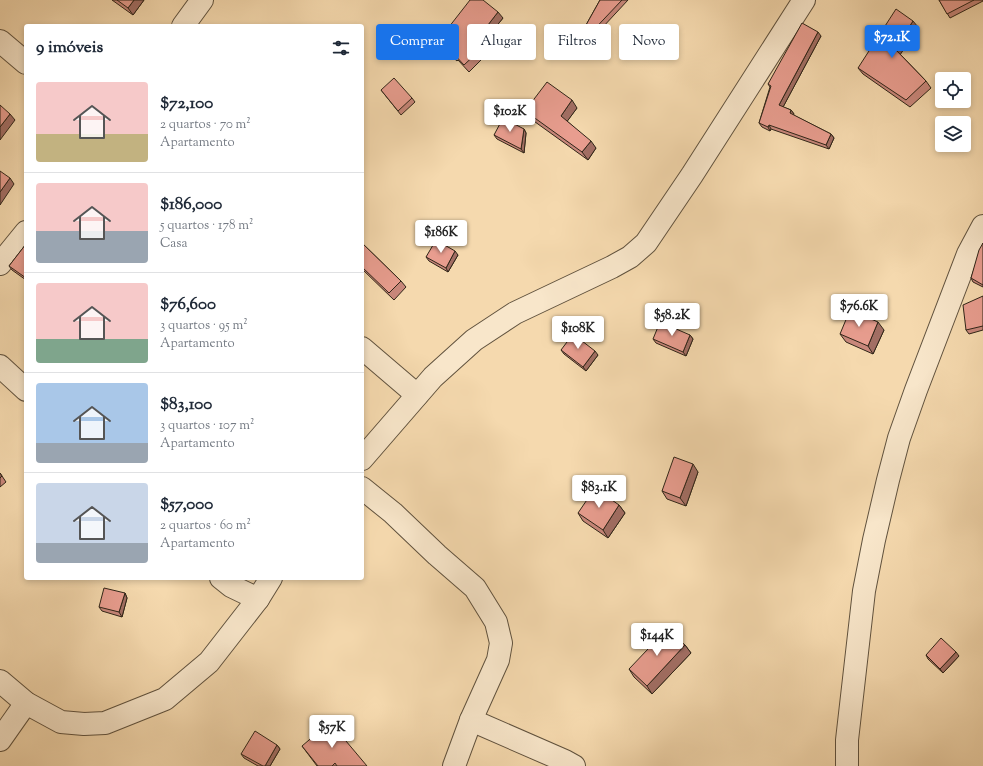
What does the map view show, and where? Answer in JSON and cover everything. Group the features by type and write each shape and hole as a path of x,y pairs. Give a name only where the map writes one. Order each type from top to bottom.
{"street":[{"path":"184,24 202,0"},
{"path":"364,457 433,377 474,340 515,313 630,257 646,243 804,0"},
{"path":"0,42 24,61"},
{"path":"847,766 847,740 864,591 888,480 899,438 916,390 968,254 983,226"},
{"path":"0,264 24,234"},
{"path":"364,350 417,395"},
{"path":"0,366 24,388"},
{"path":"364,490 393,513 475,588 496,622 501,643 498,660 471,720 454,766"},
{"path":"223,580 230,586 258,599"},
{"path":"0,681 26,703 61,722 84,724 105,723 165,699 209,662 258,599 270,580"},
{"path":"0,740 26,703"},
{"path":"471,720 566,761 574,766"}],"building":[{"path":"117,0 134,0 128,8"},
{"path":"470,0 483,0 498,12 489,24 467,24 467,60 469,60 464,65 459,60 459,24 451,24"},
{"path":"600,0 622,0 599,24 587,24"},
{"path":"939,0 974,0 947,14"},
{"path":"896,9 913,21 895,49 926,81 906,100 858,68"},
{"path":"802,23 818,32 779,105 791,110 790,113 831,134 826,145 769,125 768,127 759,123 771,86 768,84"},
{"path":"394,78 412,98 398,111 381,90"},
{"path":"547,82 572,100 561,116 591,141 582,152 525,111"},
{"path":"0,105 10,114 0,127"},
{"path":"503,118 524,129 521,149 494,135"},
{"path":"0,171 10,178 0,192"},
{"path":"436,240 455,251 446,268 426,257"},
{"path":"983,243 983,285 971,278 979,250"},
{"path":"364,245 401,281 389,293 364,269"},
{"path":"24,247 24,277 9,266"},
{"path":"983,296 983,326 966,330 963,305"},
{"path":"850,310 878,322 868,346 840,334"},
{"path":"660,322 690,335 683,352 653,339"},
{"path":"573,334 595,351 583,367 561,350"},
{"path":"674,457 693,464 680,498 662,491"},
{"path":"595,488 619,505 603,530 578,513"},
{"path":"104,588 125,593 119,612 99,607"},
{"path":"667,629 685,645 647,686 629,669"},
{"path":"941,638 956,652 940,669 926,655"},
{"path":"330,722 367,766 337,766 335,763 332,766 318,766 302,746"},
{"path":"255,731 277,745 265,766 241,754"}]}
